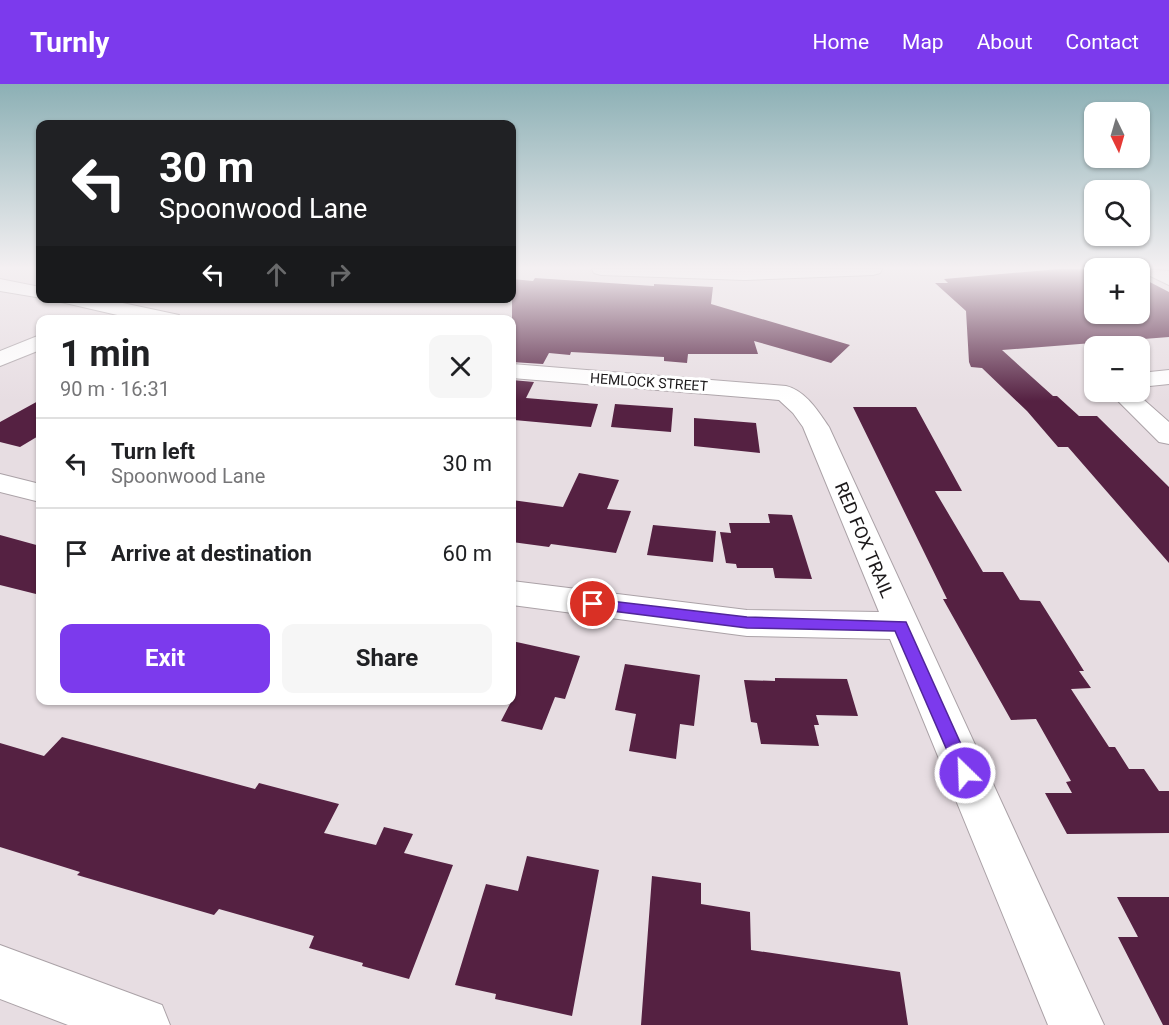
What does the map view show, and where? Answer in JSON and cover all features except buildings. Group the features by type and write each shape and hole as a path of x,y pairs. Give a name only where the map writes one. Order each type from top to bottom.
{"street":[{"path":"0,359 36,344"},
{"name":"HEMLOCK STREET","path":"516,371 786,393"},
{"path":"1150,379 1169,377"},
{"name":"RED FOX TRAIL","path":"786,393 803,408 816,427 1076,1025"},
{"path":"1132,402 1169,436"},
{"path":"0,483 36,492"},
{"path":"516,594 747,623 901,626"},
{"path":"0,972 142,1025"}],"route":[{"path":"593,604 747,623 901,626 965,773"}]}
